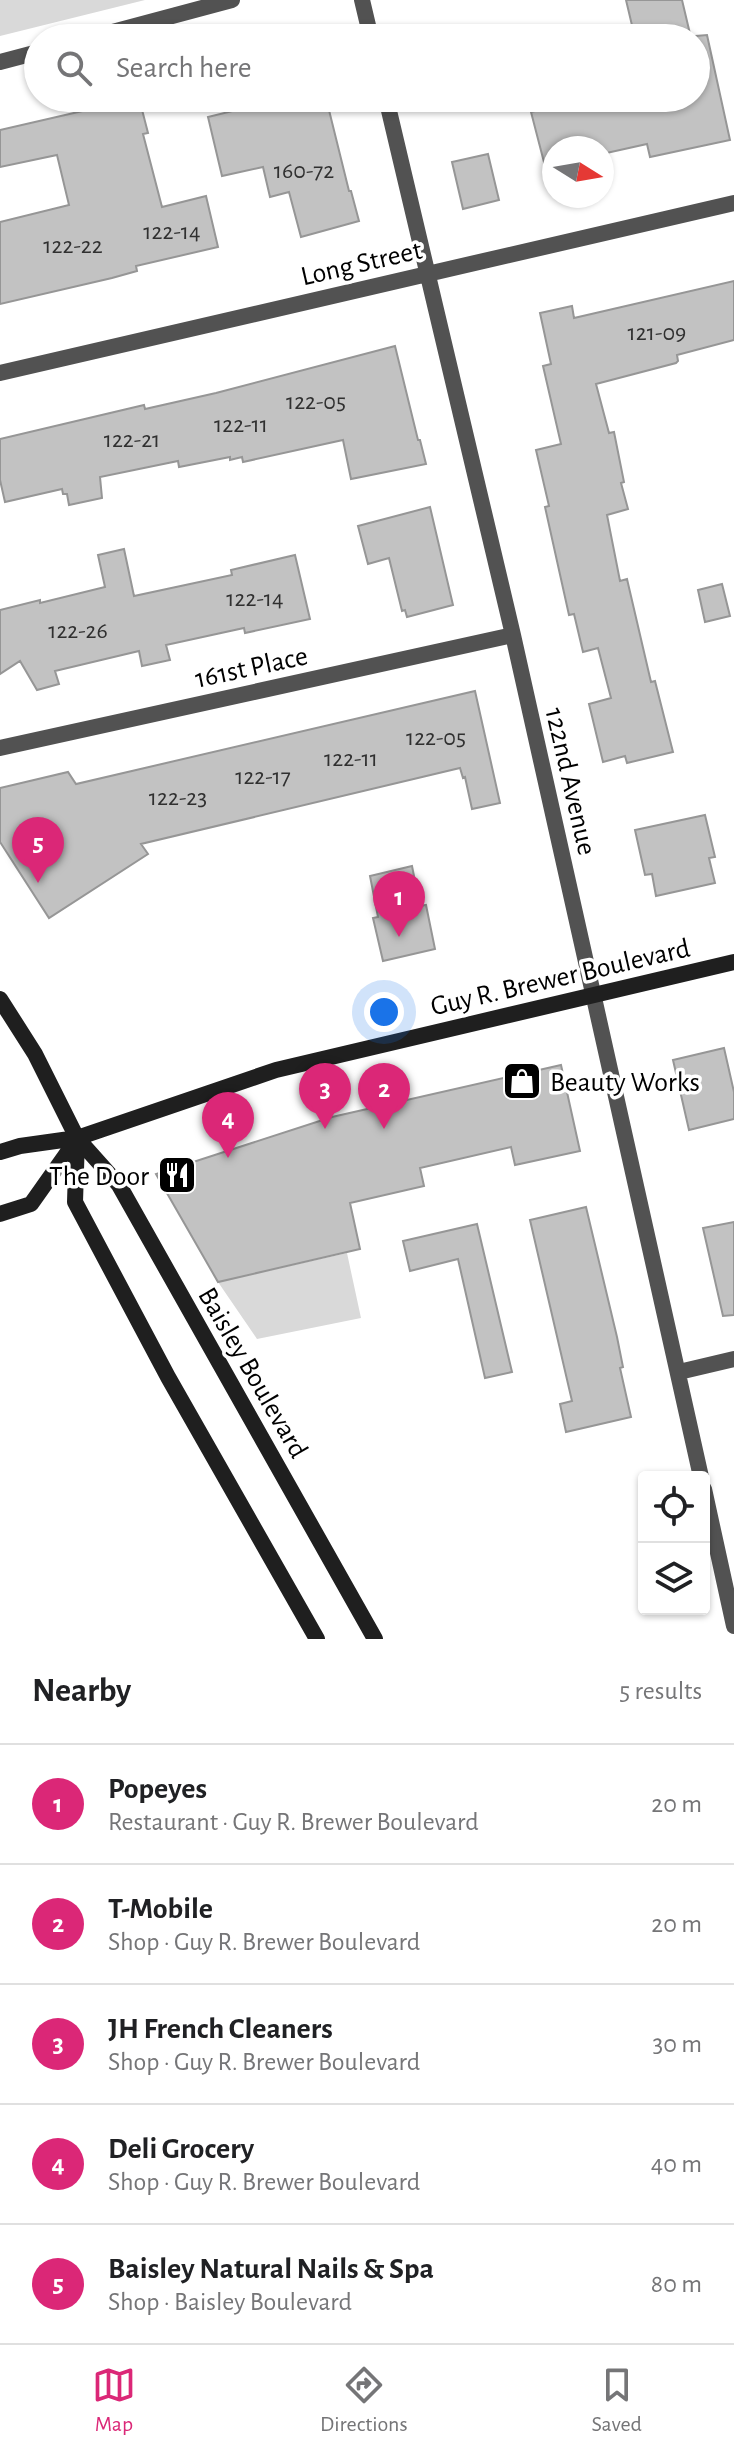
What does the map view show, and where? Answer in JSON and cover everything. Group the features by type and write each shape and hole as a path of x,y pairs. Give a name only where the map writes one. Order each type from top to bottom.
{"main road":[{"name":"Guy R. Brewer Boulevard","path":"0,1152 77,1138 276,1070 734,962"},
{"name":"Baisley Boulevard","path":"0,999 35,1054 77,1138 119,1185 375,1639"},
{"name":"Baisley Boulevard","path":"77,1138 75,1202 168,1377 317,1639"},
{"path":"0,1214 31,1204 77,1138"}],"street":[{"path":"142,24 232,0"},
{"path":"362,0 368,24"},
{"path":"0,62 24,56"},
{"name":"122nd Avenue","path":"389,112 513,635 700,1471"},
{"name":"Long Street","path":"0,373 734,203"},
{"name":"161st Place","path":"0,748 513,635"},
{"path":"679,1372 734,1359"},
{"path":"710,1516 734,1626"}],"shaded area":[{"path":"0,0 145,0 48,24 24,24 24,30 0,36"},
{"path":"347,1253 361,1318 257,1339 218,1282"}],"building":[{"path":"626,0 682,0 688,24 632,24"},
{"path":"710,49 730,140 650,157 647,144 614,151 614,136 542,136 542,154 531,112 710,112"},
{"path":"78,112 143,112 148,133 143,134 162,207 206,196 218,247 136,266 137,271 112,278 0,304 0,222 69,205 57,155 0,167 0,130"},
{"path":"228,112 329,112 359,221 301,237 289,192 270,197 263,167 222,176 208,117"},
{"path":"488,154 499,200 463,209 452,162"},
{"path":"734,281 734,340 677,355 676,363 596,384 609,433 614,432 628,509 607,515 620,581 627,579 651,682 655,681 673,752 627,763 625,756 603,762 589,704 611,698 598,648 583,652 574,614 569,615 536,450 561,444 543,366 551,364 540,313 572,306 574,318"},
{"path":"395,346 426,464 351,479 343,440 243,462 242,457 230,460 230,457 179,467 178,461 100,477 102,498 69,505 67,494 63,494 62,489 5,502 0,480 0,439 144,405 145,409 216,393"},
{"path":"430,507 453,605 407,617 405,610 402,611 389,558 368,564 358,526"},
{"path":"124,549 134,596 232,575 231,570 295,555 310,619 245,633 244,628 166,645 170,660 142,666 139,651 55,671 59,684 37,690 20,661 0,674 0,610 105,587 98,555"},
{"path":"722,584 730,616 705,622 698,590"},
{"path":"475,691 500,803 472,809 460,768 141,844 148,854 49,918 0,842 0,788 68,772 76,784"},
{"path":"705,815 715,857 709,858 715,883 656,896 652,874 645,875 635,830"},
{"path":"412,866 420,906 426,905 435,949 383,961 373,918 378,917 370,876"},
{"path":"724,1048 734,1092 734,1119 689,1130 673,1060"},
{"path":"561,1065 580,1151 515,1165 511,1147 420,1168 424,1186 350,1203 360,1249 218,1282 156,1174 332,1117"},
{"path":"586,1207 617,1337 631,1417 566,1432 560,1404 572,1401 530,1220"},
{"path":"734,1222 734,1315 723,1316 703,1228"},
{"path":"477,1224 512,1372 485,1378 458,1259 410,1271 403,1241"}],"place":[{"name":"Baisley Natural Nails & Spa","path":"38,883"},
{"name":"Popeyes","path":"399,937"},
{"name":"Beauty Works","path":"522,1081"},
{"name":"JH French Cleaners","path":"325,1129"},
{"name":"T-Mobile","path":"384,1129"},
{"name":"Deli Grocery","path":"228,1158"},
{"name":"The Door","path":"177,1175"}]}
